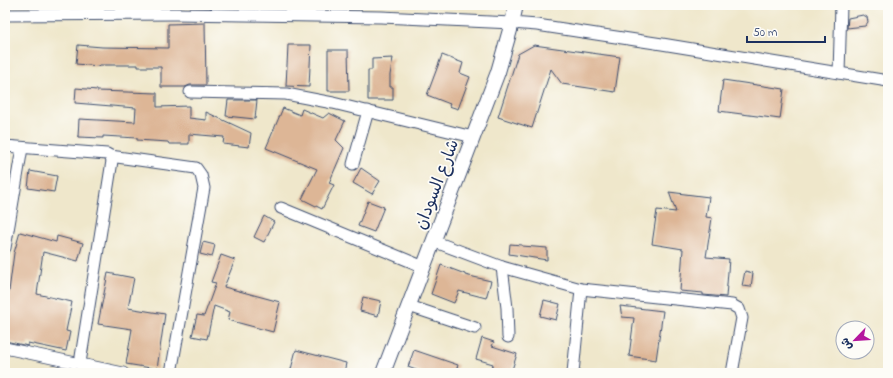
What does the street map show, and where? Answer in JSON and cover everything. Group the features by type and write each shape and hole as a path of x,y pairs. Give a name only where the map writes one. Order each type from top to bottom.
{"main road":[{"name":"شارع السودان","path":"383,373 498,72 516,5"}],"street":[{"path":"839,73 841,5"},
{"path":"5,15 35,10 381,17 512,23 536,25 662,44 888,81"},
{"path":"190,92 286,94 368,111 474,137"},
{"path":"353,164 368,111"},
{"path":"5,146 107,154 110,156 196,168 201,175 204,188 171,373"},
{"path":"5,248 10,194 22,148"},
{"path":"80,363 112,161 110,156"},
{"path":"281,208 424,267"},
{"path":"433,241 502,267 581,289 732,305 739,309 742,318 732,373"},
{"path":"502,267 508,337"},
{"path":"573,373 581,289"},
{"path":"409,306 475,328"},
{"path":"5,348 123,373"}],"building":[{"path":"863,15 867,17 868,22 865,26 847,28 848,18"},
{"path":"205,23 206,85 161,87 161,67 76,64 78,45 168,48 168,24"},
{"path":"288,45 311,45 309,87 286,86"},
{"path":"534,45 620,57 615,92 562,84 551,69 532,128 498,117 518,54"},
{"path":"328,50 348,50 349,91 328,91"},
{"path":"442,55 463,63 460,73 470,77 458,109 449,106 450,104 427,95"},
{"path":"393,58 390,75 390,87 393,87 393,100 368,100 368,70 372,70 372,59"},
{"path":"723,80 784,89 780,119 719,111"},
{"path":"76,88 97,91 157,93 157,107 189,106 189,118 206,120 206,112 251,133 249,147 223,144 224,137 189,134 189,144 169,144 168,142 137,140 137,138 103,136 103,138 78,137 79,119 135,122 136,108 75,103"},
{"path":"228,100 257,100 255,119 226,116"},
{"path":"283,108 300,115 302,109 323,118 329,113 345,121 336,140 344,148 329,183 334,185 322,209 302,199 317,169 266,148"},
{"path":"361,168 380,181 372,194 353,183"},
{"path":"30,171 57,176 54,192 28,188"},
{"path":"669,192 709,197 706,217 712,218 706,257 729,259 726,297 680,291 683,249 652,244 657,210 676,212"},
{"path":"368,201 384,207 374,232 358,226"},
{"path":"264,216 274,222 264,242 254,237"},
{"path":"20,232 56,242 57,236 83,243 78,261 43,252 37,294 72,302 66,331 70,332 66,351 28,343 28,346 5,341 5,305 9,291 14,253"},
{"path":"203,242 215,245 212,257 200,254"},
{"path":"510,244 547,248 547,260 509,254"},
{"path":"221,255 235,260 224,287 280,302 273,332 228,320 230,312 214,306 207,339 192,336 197,315 204,316 216,283 211,282"},
{"path":"441,265 465,275 491,281 486,298 459,291 454,303 431,294"},
{"path":"745,271 753,273 751,287 742,286"},
{"path":"108,273 134,278 128,308 165,314 157,369 126,364 132,329 98,324"},
{"path":"363,297 381,301 378,316 360,311"},
{"path":"544,300 560,304 556,320 540,316"},
{"path":"620,306 663,311 656,360 629,356 634,318 622,317"},
{"path":"482,338 494,342 492,346 517,354 511,373 490,373 493,364 476,359"},
{"path":"296,350 346,363 344,373 290,373"},
{"path":"414,350 458,365 455,373 424,373 408,367"}]}
